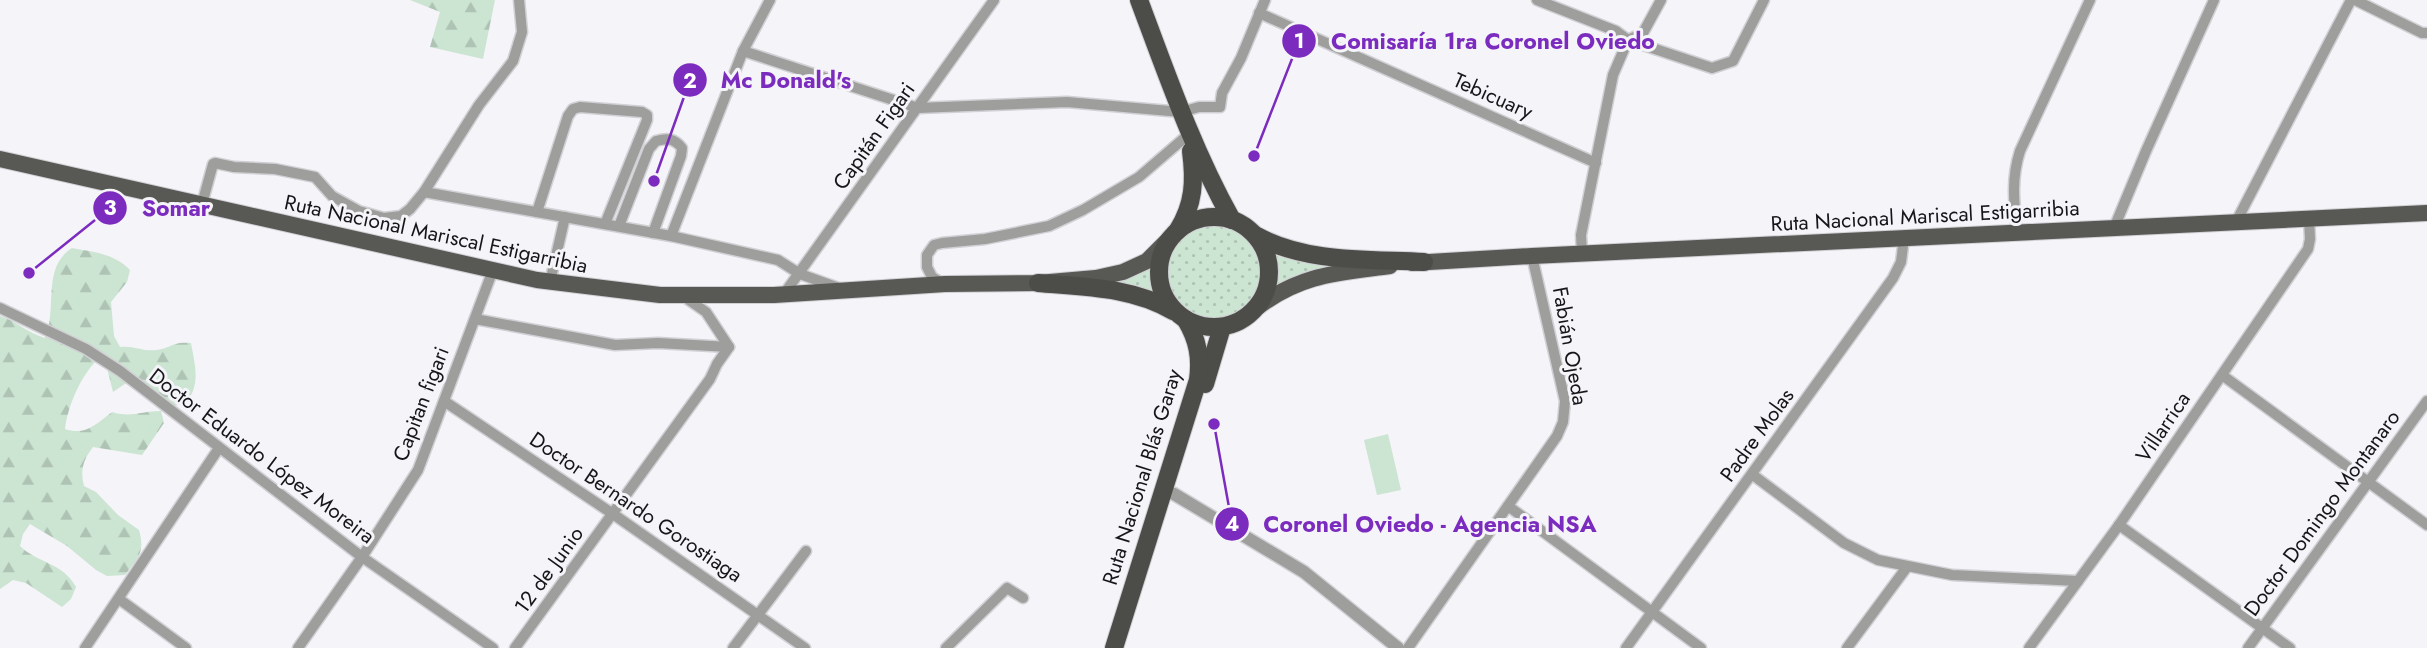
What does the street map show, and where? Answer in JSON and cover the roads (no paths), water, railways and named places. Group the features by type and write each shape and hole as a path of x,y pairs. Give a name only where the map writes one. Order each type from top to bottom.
{"highway":[{"path":"1139,0 1189,134 1232,220"},
{"path":"1181,316 1165,299 1159,266 1163,250 1189,211 1195,183 1189,134"},
{"path":"1175,233 1200,219 1216,217 1246,226 1278,248 1302,254 1424,262"},
{"path":"1038,283 1129,292 1155,301 1209,328 1222,327 1242,320 1258,307 1266,294 1270,272 1265,249 1257,236"},
{"name":"Ruta Nacional Blás Garay","path":"1125,648 1198,380 1197,343 1181,316"},
{"name":"Ruta Nacional Blás Garay","path":"1114,648 1169,493 1222,327"}],"main road":[{"name":"Ruta Nacional Mariscal Estigarribia","path":"0,159 493,270 617,292 683,296 785,294 1096,278 1123,272 1147,261 1175,233"},
{"name":"Ruta Nacional Mariscal Estigarribia","path":"1258,307 1278,291 1294,283 1424,262 2427,213"}],"street":[{"path":"202,204 215,163 315,177 332,196 359,211 384,218 401,216 424,192 479,104 513,61 522,32 519,0"},
{"path":"671,236 743,51 770,0"},
{"name":"Capitán Figari","path":"785,294 993,0"},
{"path":"743,51 918,108 1067,102 1181,112 1199,107 1220,107 1222,93 1241,58 1265,0"},
{"path":"1538,0 1616,31 1628,40 1712,68 1733,61 1764,0"},
{"path":"1582,253 1581,234 1613,75 1628,40 1643,33 1661,0"},
{"path":"2017,232 2014,170 2020,151 2090,0"},
{"path":"2114,228 2214,0"},
{"path":"2236,222 2353,0 2427,33"},
{"name":"Tebicuary","path":"1259,13 1596,163"},
{"path":"537,212 568,116 573,109 580,107 642,112 647,115 647,120 606,224"},
{"path":"945,285 932,277 927,267 928,255 934,246 1049,226 1083,210 1139,177 1189,134"},
{"path":"618,226 649,149 656,141 676,141 682,148 653,233"},
{"path":"424,192 671,236 778,260 800,274 847,291"},
{"path":"550,282 565,217"},
{"name":"Villarrica","path":"2029,648 2119,525 2308,249 2309,219"},
{"name":"Padre Molas","path":"1626,648 1893,278 1902,262 1904,239"},
{"name":"Fabián Ojeda","path":"1408,648 1557,436 1563,422 1565,401 1532,256"},
{"name":"Capitan figari","path":"298,648 362,557 418,470 493,270"},
{"path":"683,296 706,313 729,346"},
{"name":"Doctor Eduardo López Moreira","path":"0,308 86,349 120,371 362,557 493,648"},
{"path":"475,319 615,345 658,343 729,346"},
{"name":"12 de Junio","path":"515,648 710,379 729,346"},
{"path":"2222,375 2427,524"},
{"name":"Doctor Bernardo Gorostiaga","path":"444,401 613,514 805,648"},
{"name":"Doctor Domingo Montanaro","path":"2248,648 2427,401"},
{"path":"86,648 219,449"},
{"path":"1753,475 1844,544 1878,560 1952,575 2078,581"},
{"path":"1169,493 1304,572 1398,648"},
{"path":"1508,506 1701,648"},
{"path":"2119,525 2290,648"},
{"path":"733,648 806,551"},
{"path":"1847,648 1907,567"},
{"path":"946,648 1007,588 1023,598"},
{"path":"119,599 186,648"}],"place":[{"name":"Comisaría 1ra Coronel Oviedo","path":"1254,156"},
{"name":"Mc Donald's","path":"654,181"},
{"name":"Somar","path":"29,273"},
{"name":"Coronel Oviedo - Agencia NSA","path":"1214,424"}]}
